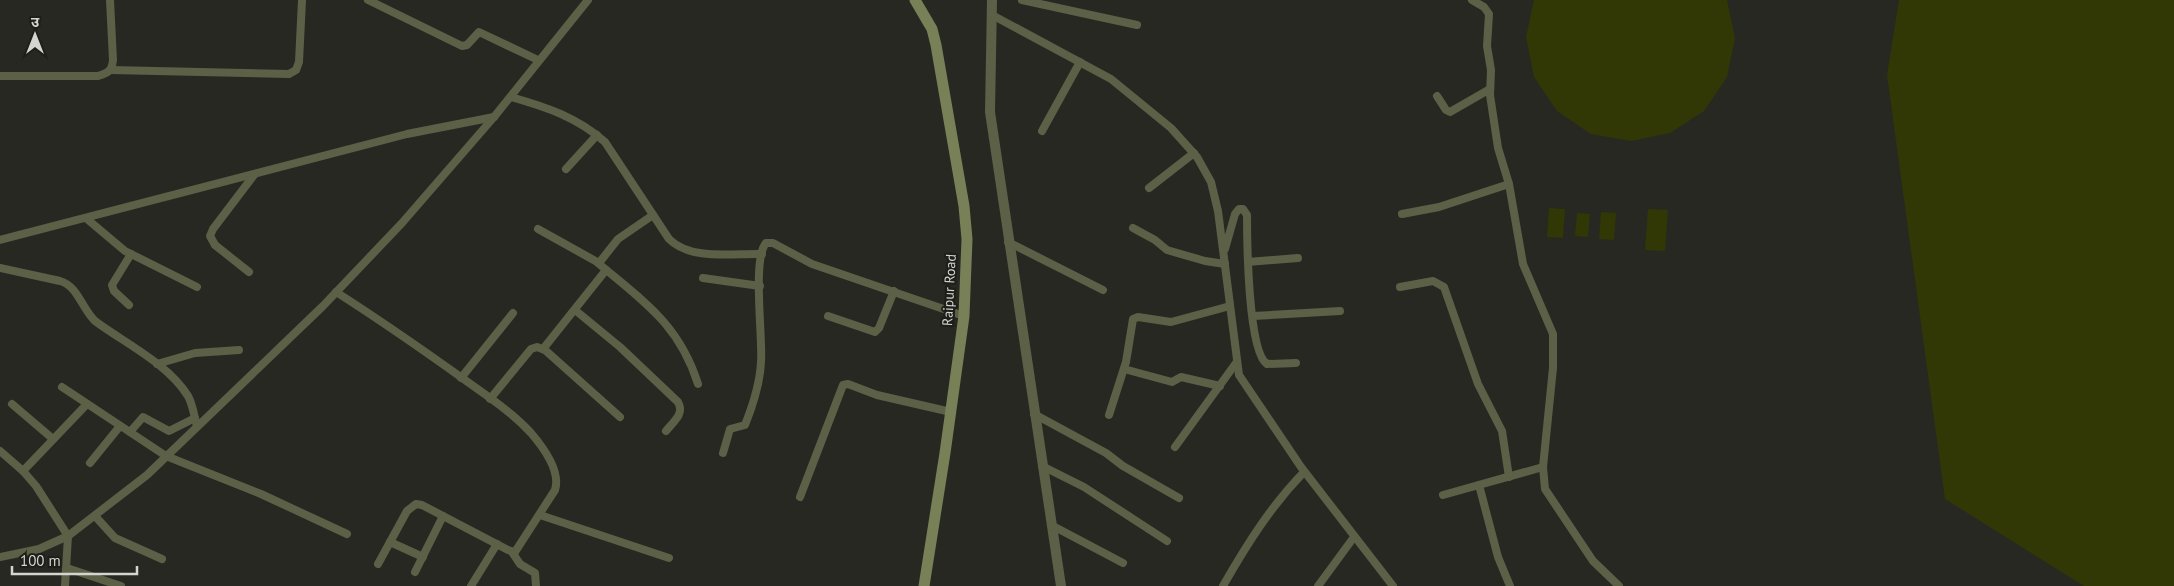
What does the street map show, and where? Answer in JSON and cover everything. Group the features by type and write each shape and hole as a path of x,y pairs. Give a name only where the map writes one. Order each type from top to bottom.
{"main road":[{"name":"Raipur Road","path":"915,0 932,29 936,45 964,206 966,240 964,316 924,586"}],"street":[{"path":"110,0 111,70"},
{"path":"0,76 98,76 111,70 289,74 296,70 300,62 302,0"},
{"path":"368,0 462,46 466,46 480,32 538,60"},
{"path":"0,557 38,549 68,536 147,475 196,422 336,292 402,223 511,97 538,60 588,0"},
{"path":"992,0 990,112 1061,586"},
{"path":"1022,0 1137,25"},
{"path":"1070,9 1072,0"},
{"path":"1472,0 1484,7 1489,14 1487,46 1491,70 1490,89 1498,148 1509,184 1523,264 1553,334 1553,368 1543,480 1550,497 1593,562 1620,586"},
{"path":"992,15 1080,62 1127,91 1171,128 1194,153 1211,182 1218,211 1236,363 1245,386 1304,472 1393,586"},
{"path":"1042,131 1080,62"},
{"path":"1437,96 1446,110 1450,112 1490,89"},
{"path":"511,97 570,116 597,135 623,167 669,239 686,250 762,254"},
{"path":"0,240 87,219 407,134 494,117"},
{"path":"566,169 597,135"},
{"path":"1149,188 1194,153"},
{"path":"249,272 215,245 210,236 213,229 254,175"},
{"path":"1402,214 1439,206 1509,184"},
{"path":"1224,254 1235,214 1239,209 1243,209 1248,214 1248,262 1256,341 1263,361 1267,364 1296,364"},
{"path":"598,263 601,262 618,240 653,215"},
{"path":"87,219 118,246 197,287"},
{"path":"1133,228 1153,238 1167,250 1205,262 1225,264"},
{"path":"538,229 598,263 649,305 677,337 692,365 698,384"},
{"path":"1008,242 1103,290"},
{"path":"723,453 730,430 745,425 758,386 762,354 760,286 762,254 765,245 773,243 812,264 964,316"},
{"path":"129,305 114,291 112,285 132,254"},
{"path":"1248,262 1298,258"},
{"path":"0,268 66,282 72,287 89,315 95,321 157,364 188,397 196,422"},
{"path":"543,349 606,270"},
{"path":"703,278 760,286"},
{"path":"1400,287 1437,281 1444,287 1475,376 1502,431 1509,477"},
{"path":"828,316 875,332 879,328 894,291"},
{"path":"336,292 490,398 530,431 554,468 556,488 518,549 512,552"},
{"path":"1109,415 1124,369 1131,324 1135,317 1171,322 1230,306"},
{"path":"575,310 620,348 678,402 681,409 680,415 666,431"},
{"path":"1253,316 1340,311"},
{"path":"461,378 513,313"},
{"path":"490,398 531,349 537,346 543,349 620,418"},
{"path":"157,364 195,353 239,350"},
{"path":"1175,447 1236,363"},
{"path":"1124,369 1172,382 1181,377 1220,386"},
{"path":"800,497 843,385 848,384 877,395 951,412"},
{"path":"62,386 166,456 260,494 347,534"},
{"path":"12,404 53,439"},
{"path":"23,471 87,404"},
{"path":"1034,414 1106,453 1123,466 1179,498"},
{"path":"130,432 143,416 169,431 196,422"},
{"path":"90,463 120,426"},
{"path":"0,451 23,471 36,486 68,536 65,586"},
{"path":"1042,466 1084,487 1167,541"},
{"path":"1443,496 1543,467"},
{"path":"1223,586 1258,527 1279,498 1304,472"},
{"path":"1479,485 1498,557 1510,586"},
{"path":"378,564 412,505 422,505 512,552 520,564 535,573 536,586"},
{"path":"540,515 669,558"},
{"path":"95,516 115,538 162,559"},
{"path":"415,572 443,516"},
{"path":"1052,525 1123,563"},
{"path":"1318,586 1354,537"},
{"path":"390,542 423,557"},
{"path":"471,586 496,544"},
{"path":"67,568 121,586"},
{"path":"1382,586 1388,578"}],"green space":[{"path":"1534,0 1727,0 1735,38 1727,77 1704,111 1670,133 1631,141 1591,134 1557,111 1534,77 1526,37"},
{"path":"1899,0 2174,0 2174,586 2084,586 1945,499 1887,75"},
{"path":"1549,208 1565,209 1563,238 1547,237"},
{"path":"1648,209 1668,210 1665,251 1645,250"},
{"path":"1601,212 1616,213 1614,240 1599,239"},
{"path":"1577,213 1590,214 1588,237 1575,236"}]}
